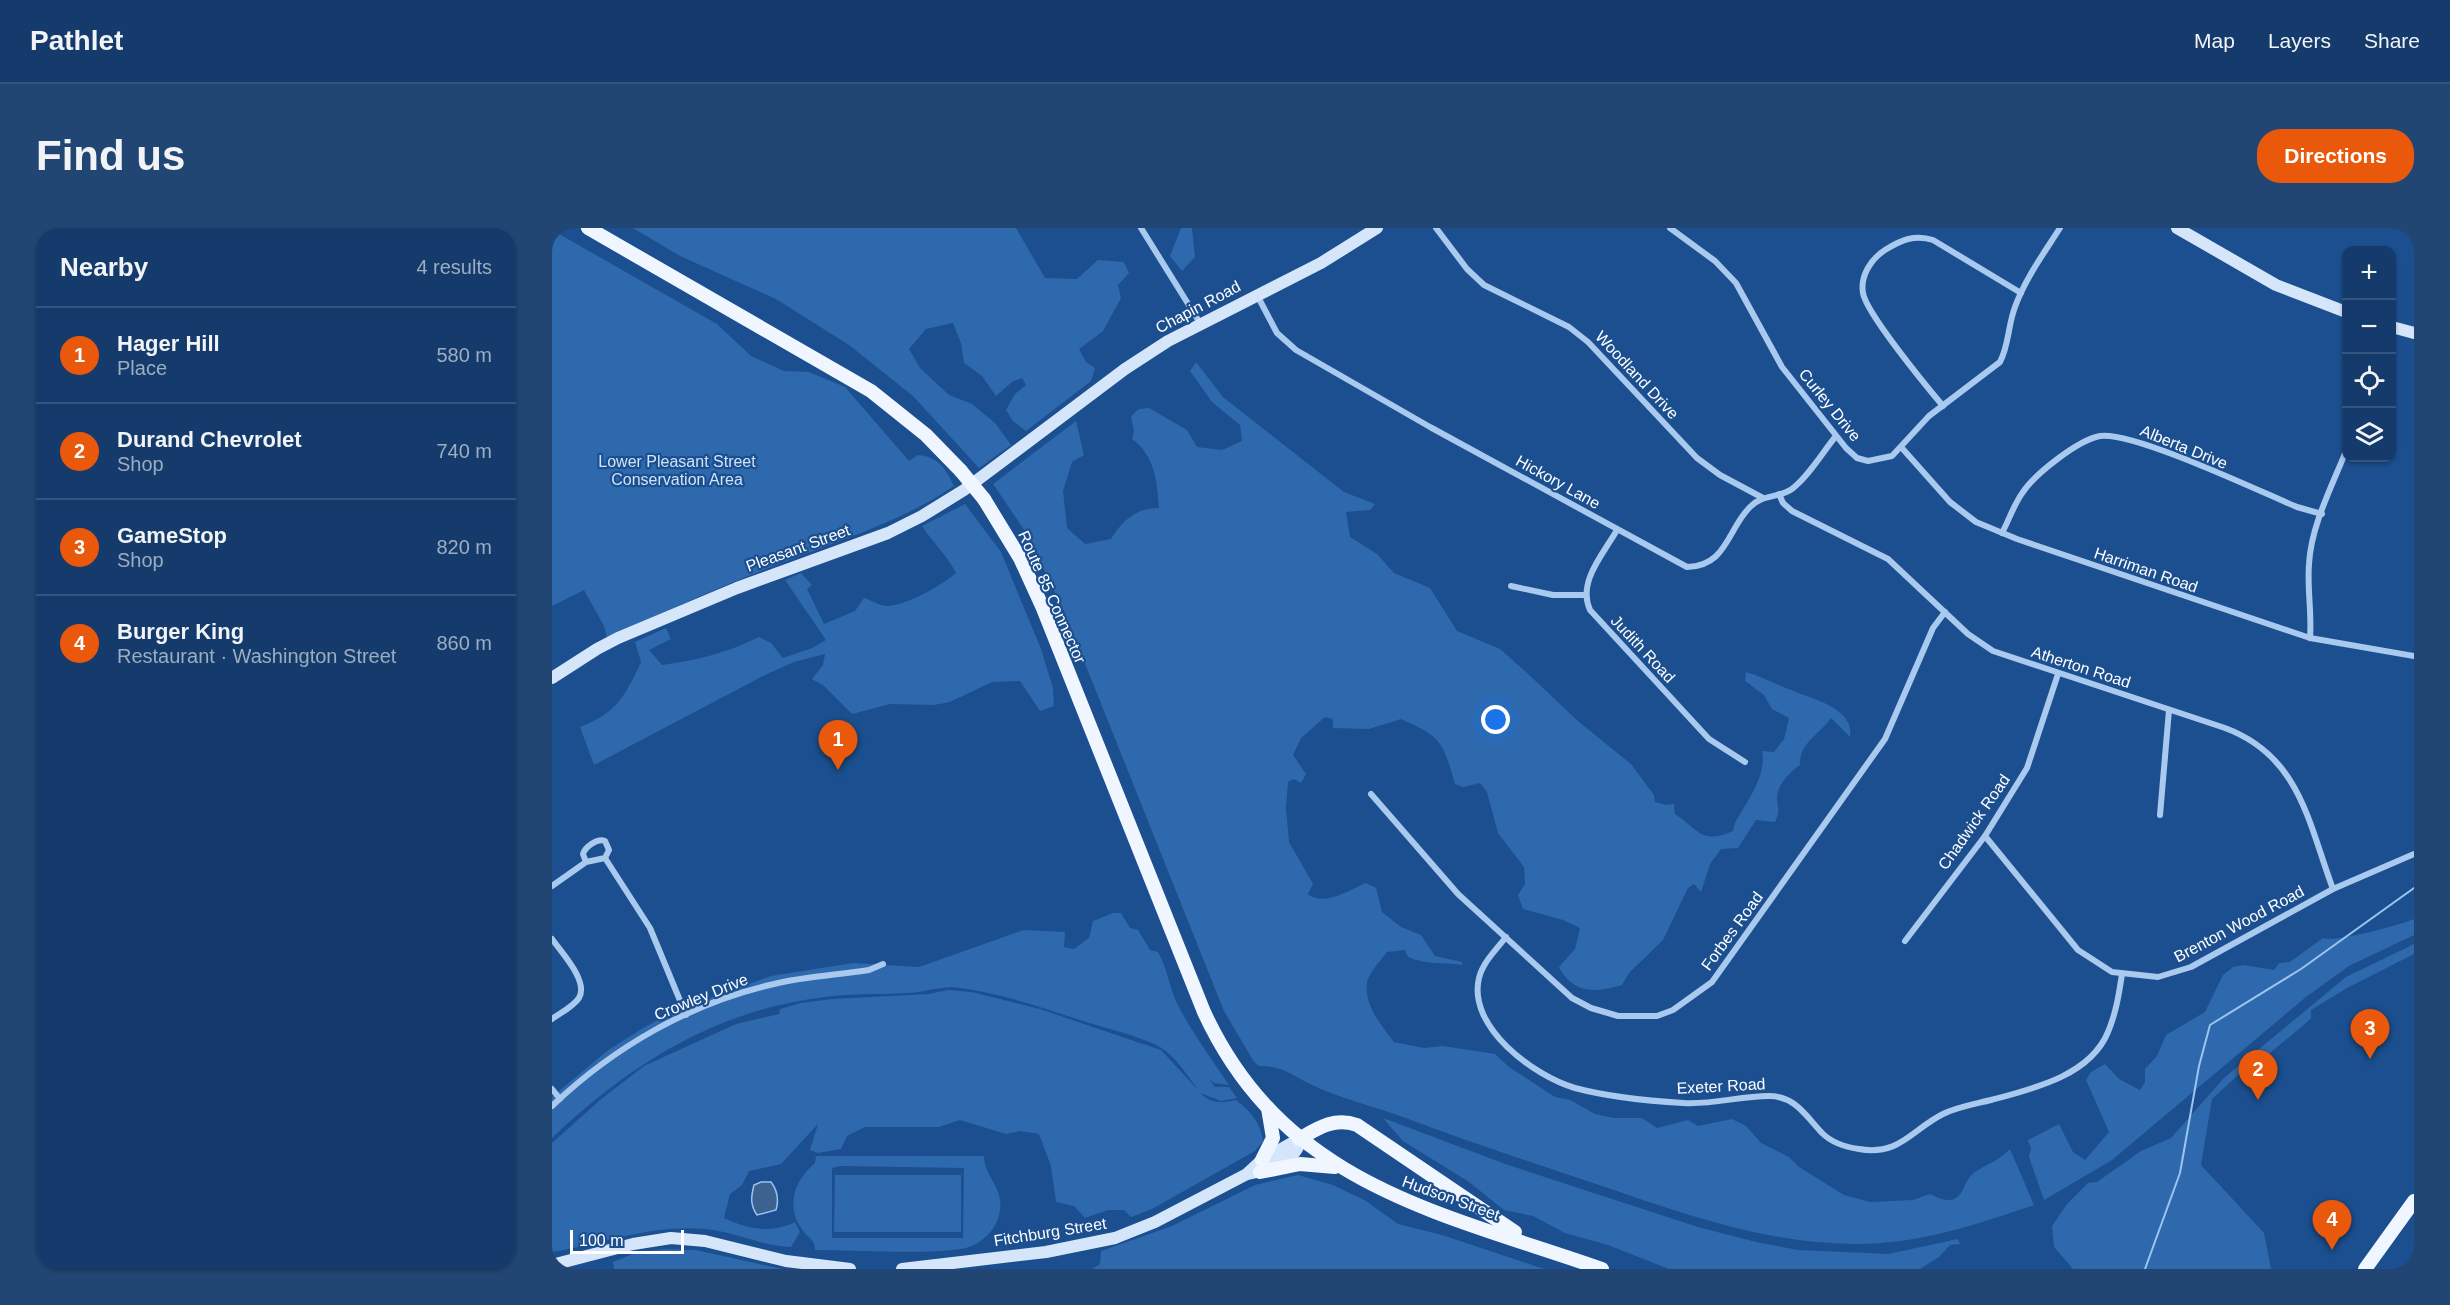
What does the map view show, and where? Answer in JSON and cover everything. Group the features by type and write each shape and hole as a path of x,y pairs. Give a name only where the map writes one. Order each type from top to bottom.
{"main road":[{"name":"Route 85 Connector","path":"588,228 871,391 926,435 984,499 1020,558 1042,606 1209,1024 1231,1062 1268,1108 1299,1139"},
{"path":"1256,1169 1273,1138 1268,1108"},
{"path":"1299,1139 1334,1122 1357,1125 1504,1226 1554,1252"},
{"name":"Hudson Street","path":"1299,1139 1340,1168 1400,1198 1602,1269"},
{"path":"1256,1169 1300,1164 1340,1168"},
{"path":"2365,1269 2414,1201"}],"street":[{"path":"1141,228 1200,323"},
{"name":"Chapin Road","path":"1044,430 1139,359 1200,323 1321,263 1377,228"},
{"name":"Woodland Drive","path":"1436,228 1476,278 1579,334 1697,458 1720,475 1763,498"},
{"name":"Curley Drive","path":"1670,228 1715,261 1736,283 1776,357 1851,453 1868,461 1886,459 1901,447 1914,430 2000,362 2004,354 2009,322 2021,293 2060,228"},
{"path":"2177,228 2276,285 2342,310"},
{"path":"1943,406 1867,305 1863,281 1866,270 1881,253 1891,247 1902,241 1923,237 1933,240 2021,293"},
{"name":"Hickory Lane","path":"1257,295 1277,333 1296,350 1676,563 1698,566 1709,563 1718,555 1745,513 1763,498 1779,494 1796,485 1836,436"},
{"path":"2396,331 2414,333"},
{"name":"Pleasant Street","path":"552,678 618,638 737,588 888,533 957,496 1044,430"},
{"name":"Alberta Drive","path":"2002,533 2023,492 2032,482 2057,460 2099,436 2138,441 2297,507 2322,514"},
{"name":"Harriman Road","path":"1901,447 1950,502 1976,522 2002,533 2195,602 2310,638 2414,656"},
{"path":"2310,638 2312,620 2308,565 2311,547 2342,462"},
{"name":"Atherton Road","path":"1779,494 1783,503 1792,511 1888,559 1975,640 1994,651 2169,710 2258,743 2278,761 2296,790 2333,889"},
{"path":"1511,586 1553,595 1586,595 1591,575 1617,530"},
{"name":"Judith Road","path":"1586,595 1587,603 1596,618 1709,740 1745,762"},
{"name":"Forbes Road","path":"1371,794 1458,894 1572,998 1605,1013 1618,1016 1657,1016 1701,993 1721,970 1886,738 1933,628 1945,612"},
{"name":"Chadwick Road","path":"1905,942 1985,836 2026,768 2058,674"},
{"path":"2160,814 2169,710"},
{"name":"Brenton Wood Road","path":"1985,836 2078,950 2102,966 2122,975 2158,977 2176,974 2214,956 2333,889 2414,854"},
{"path":"586,862 583,854 585,848 601,840 605,841 609,850 605,858"},
{"path":"552,886 586,862 605,858"},
{"path":"605,858 650,928 686,1015"},
{"name":"Exeter Road","path":"1506,937 1485,964 1479,979 1477,996 1480,1011 1490,1029 1505,1045 1557,1082 1577,1089 1685,1103 1770,1096 1786,1098 1799,1106 1824,1134 1841,1145 1878,1151 1900,1145 1943,1114 2038,1086 2067,1074 2087,1059 2107,1034 2116,1008 2122,975"},
{"path":"552,939 578,979 581,990 578,999 552,1019"},
{"name":"Crowley Drive","path":"552,1106 616,1054 686,1015 724,999 775,984 869,970 883,964"},
{"path":"552,1089 560,1099"},
{"path":"1256,1169 1299,1139"},
{"name":"Fitchburg Street","path":"902,1269 1036,1253 1102,1242 1141,1228 1256,1169"},
{"path":"552,1265 633,1244 670,1238 705,1241 797,1263 850,1269"}],"green space":[{"path":"633,228 1016,228 1045,278 1077,279 1098,260 1124,262 1129,273 1118,285 1121,298 1103,331 1079,349 1086,362 1095,368 1091,381 1026,431 1013,421 1006,410 1015,394 1026,385 1022,378 1012,382 996,396 982,376 964,363 961,343 953,323 926,329 909,349 920,368 949,395 972,404 995,423 1011,445 979,468 913,396 849,345 776,299 680,256"},
{"path":"1181,228 1192,228 1195,257 1182,271 1170,256"},
{"name":"Lower Pleasant Street Conservation Area","path":"552,230 717,324 751,356 784,371 809,372 845,387 909,461 918,455 931,458 944,469 954,486 934,499 891,520 736,581 607,638 604,626 584,590 552,606"},
{"path":"1196,362 1223,397 1344,492 1375,504 1370,510 1346,512 1350,537 1377,554 1394,573 1430,588 1457,631 1500,649 1579,722 1631,764 1654,795 1655,802 1666,805 1674,804 1675,814 1701,834 1714,836 1733,831 1759,779 1762,770 1762,751 1774,752 1784,739 1789,718 1772,709 1764,695 1745,681 1746,672 1830,706 1846,718 1850,727 1850,737 1831,718 1806,745 1800,765 1781,784 1777,794 1778,813 1775,822 1756,820 1738,848 1721,849 1710,864 1701,892 1694,884 1688,888 1663,940 1629,973 1622,985 1594,990 1578,987 1565,976 1559,967 1575,949 1580,928 1563,920 1523,909 1518,895 1525,884 1524,867 1498,833 1487,792 1480,783 1463,787 1455,784 1439,743 1433,736 1401,719 1369,729 1333,728 1333,719 1325,717 1301,738 1293,755 1306,774 1301,783 1294,779 1288,782 1286,808 1289,842 1313,884 1308,894 1314,898 1329,898 1366,883 1376,888 1382,912 1401,927 1421,935 1435,956 1462,962 1462,965 1428,962 1408,957 1405,950 1387,952 1370,975 1367,991 1371,1008 1394,1042 1424,1048 1443,1046 1495,1054 1509,1067 1555,1097 1570,1100 1595,1114 1614,1118 1642,1118 1657,1128 1688,1120 1698,1126 1732,1119 1746,1126 1761,1143 1789,1157 1799,1167 1844,1195 1870,1202 1913,1200 1930,1194 1942,1199 1956,1198 1975,1172 2010,1149 2034,1205 1959,1229 1901,1241 1844,1244 1773,1236 1702,1219 1633,1197 1338,1096 1281,1069 1259,1066 1254,1062 1224,1011 1064,611 1025,531 993,484 1076,421 1084,455 1072,462 1063,491 1067,528 1085,544 1111,539 1131,516 1143,510 1159,508 1156,479 1150,461 1146,453 1132,439 1134,431 1131,416 1139,409 1149,408 1187,430 1197,447 1222,450 1242,441 1240,425 1212,402 1190,371"},
{"path":"965,504 1001,552 1041,649 1053,688 1054,706 1040,711 1020,681 992,682 950,702 934,705 890,704 852,714 824,686 812,679 823,665 825,654 794,662 765,675 594,765 580,727 603,716 618,702 630,685 641,662 635,642 666,628 671,639 649,650 662,665 712,655 759,637 771,643 783,658 812,648 826,640 785,580 801,573 812,585 807,589 824,624 855,611 864,598 887,606 904,603 933,589 956,573 922,526"},
{"path":"1113,913 1121,913 1130,928 1138,930 1150,950 1158,952 1180,1009 1229,1085 1214,1083 1209,1079 1215,1087 1229,1087 1237,1098 1221,1101 1200,1093 1217,1102 1236,1100 1250,1113 1260,1128 1263,1141 1255,1151 1152,1209 1131,1217 1124,1210 1108,1210 1085,1218 1074,1206 1056,1202 1051,1166 1039,1134 1020,1131 1006,1134 960,1120 939,1127 865,1127 847,1136 841,1149 818,1153 810,1150 818,1124 781,1164 749,1171 742,1185 730,1194 724,1218 760,1229 777,1228 795,1222 800,1232 791,1247 706,1229 686,1228 628,1235 552,1252 552,1143 600,1100 644,1066 736,1024 779,1014 780,1009 801,1003 832,999 929,994 948,990 972,992 1040,1009 1161,1050 1199,1091 1181,1067 1160,1047 1130,1035 1018,1000 960,988 913,993 835,996 785,1004 747,1014 677,1045 644,1064 612,1087 552,1138 552,1097 607,1051 677,1010 771,976 853,963 919,967 1024,930 1065,932 1064,947 1074,949 1089,938 1093,921"},
{"path":"2414,919 2414,935 2349,966 2306,997 2112,1160 2044,1200 2029,1157 2031,1149 2028,1140 2059,1124 2073,1152 2085,1160 2109,1132 2086,1080 2091,1072 2105,1064 2119,1079 2140,1090 2145,1082 2145,1069 2157,1056 2166,1035 2205,1012 2223,975 2233,967 2244,965 2274,970 2279,963 2290,962 2323,938 2353,936"},
{"path":"2414,944 2414,954 2347,988 2311,1010 2311,1018 2305,1024 2259,1062 2251,1063 2212,1099 2201,1165 2264,1233 2271,1269 2073,1269 2054,1247 2052,1226 2067,1204 2088,1183 2097,1182 2141,1151 2171,1138 2223,1079 2346,977"},
{"path":"1383,1118 1508,1165 1698,1227 1756,1242 1798,1250 1888,1254 1958,1239 1960,1244 1950,1245 1939,1257 1920,1269 1669,1269 1608,1245 1565,1233 1533,1216 1504,1210 1469,1182 1403,1141"},
{"path":"816,1156 984,1156 987,1170 999,1196 999,1217 991,1232 982,1240 960,1249 921,1252 815,1250 813,1241 797,1222 793,1203 797,1186 815,1163","holes":["841,1166 964,1168 963,1238 832,1238 832,1168"]},
{"path":"835,1175 961,1175 961,1232 834,1232"},
{"path":"1298,1175 1333,1185 1366,1201 1398,1224 1442,1235 1544,1269 1092,1269 1100,1264 1101,1251 1172,1226 1255,1185"},
{"path":"664,1249 696,1250 782,1269 614,1269 613,1262 635,1253"}],"shaded area":[{"path":"771,1182 773,1185 777,1195 777,1206 776,1210 757,1215 752,1204 752,1193 754,1185"}],"waterway":[{"path":"2145,1269 2180,1173 2199,1066 2210,1025 2301,969 2414,888"}],"place":[{"name":"Hager Hill","path":"838,770"},
{"name":"GameStop","path":"2370,1059"},
{"name":"Durand Chevrolet","path":"2258,1100"},
{"name":"Burger King","path":"2332,1250"}]}
